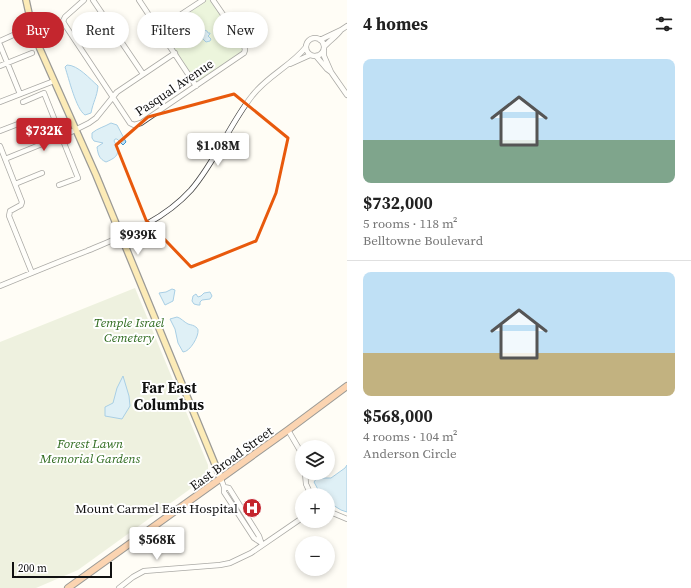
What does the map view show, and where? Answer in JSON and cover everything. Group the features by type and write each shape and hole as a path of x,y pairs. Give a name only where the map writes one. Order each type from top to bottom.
{"highway":[{"name":"East Broad Street","path":"68,588 221,479 347,386"},
{"path":"74,588 86,576"}],"main road":[{"path":"26,0 35,35 221,479"}],"street":[{"path":"84,0 65,17 63,21 112,97"},
{"path":"93,0 143,74"},
{"path":"140,0 148,12"},
{"path":"185,12 203,0"},
{"name":"Pasqual Avenue","path":"112,97 130,123 134,126 141,123 241,56 245,52 244,45 213,0"},
{"path":"0,286 121,238 156,219 171,208 190,191 210,165 252,96 278,71 299,56 310,40 315,38 320,40 347,26"},
{"path":"316,56 319,55 329,41 341,30"},
{"path":"0,41 12,36"},
{"path":"320,40 324,49 324,56 347,96"},
{"path":"0,45 20,94"},
{"path":"306,47 310,55"},
{"path":"172,48 196,86"},
{"path":"0,66 32,53"},
{"path":"5,159 76,130 96,118 112,97 175,53"},
{"path":"288,64 310,55 316,56 327,69 332,72"},
{"path":"0,102 54,81"},
{"path":"23,102 44,93 78,178 59,185"},
{"path":"0,132 18,124"},
{"path":"0,146 22,204 10,210 10,216 32,273"},
{"path":"15,184 42,172"},
{"path":"288,430 295,441"},
{"path":"221,479 224,487 230,488 259,536 261,544"},
{"path":"335,514 347,519"},
{"path":"119,588 144,571 225,564 240,559 295,522"}],"highlighted area":[{"path":"234,94 288,138 276,193 256,241 191,267 146,220 116,145 148,117"}],"green space":[{"path":"203,0 213,0 221,12 213,12 213,48 245,48 248,52 196,86 171,48 205,48 205,12 185,12"},
{"name":"Forest Lawn Memorial Gardens","path":"135,288 208,465 208,474 204,479 78,570 36,588 0,588 0,342"}],"water":[{"path":"205,30 210,33 208,36 211,39 210,41 206,42"},
{"path":"67,65 80,70 98,86 91,113 85,115 79,107 65,67"},
{"path":"111,123 117,125 126,142 123,145 115,139 114,141 118,152 116,156 106,162 100,158 97,150 97,147 103,143 94,141 92,138 92,133"},
{"path":"172,289 175,290 173,301 165,305 159,293"},
{"path":"210,292 212,296 210,299 202,300 200,305 194,304 192,301 193,296 196,294 198,297 204,293"},
{"path":"177,317 188,324 195,326 198,330 194,343 183,352 178,343 175,329 170,319"},
{"path":"123,376 129,396 130,406 122,419 105,416 105,407 113,403 117,388"},
{"path":"347,465 347,512 335,506 335,488 317,488 314,482 316,480 335,480 335,475"}],"place":[{"name":"Mount Carmel East Hospital","path":"252,508"}],"district":[{"name":"Far East Columbus","path":"169,396"}],"park label":[{"name":"Temple Israel Cemetery","path":"129,330"}]}
